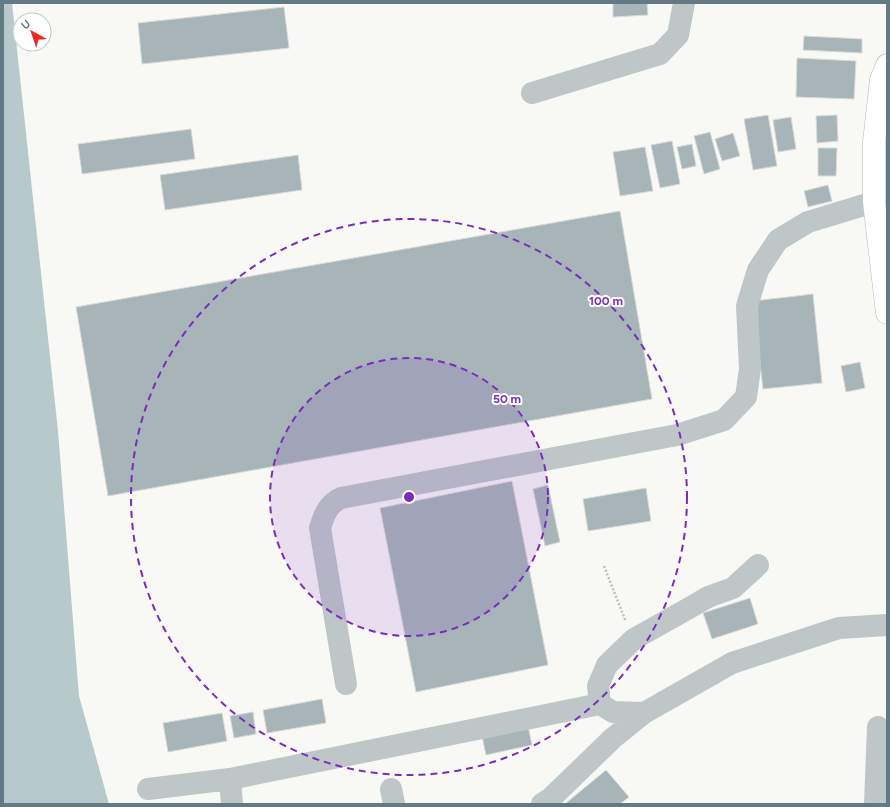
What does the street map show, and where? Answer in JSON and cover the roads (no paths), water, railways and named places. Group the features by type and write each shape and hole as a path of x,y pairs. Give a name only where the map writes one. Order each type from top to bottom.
{"main road":[{"path":"887,65 881,80 874,142 874,202 887,313"}],"lane":[{"path":"532,93 660,54 678,35 684,3"},
{"path":"346,684 320,528 325,513 333,502 341,498 677,434 724,420 746,397 750,369 747,306 758,270 778,240 808,222 874,202"},
{"path":"600,704 598,686 607,665 634,639 708,597 733,588 758,565"},
{"path":"542,804 551,798 612,738 644,713 732,663 839,628 887,625"},
{"path":"148,789 230,779 600,704 613,712 644,713"},
{"path":"875,804 878,727"},
{"path":"230,779 232,804"}]}
